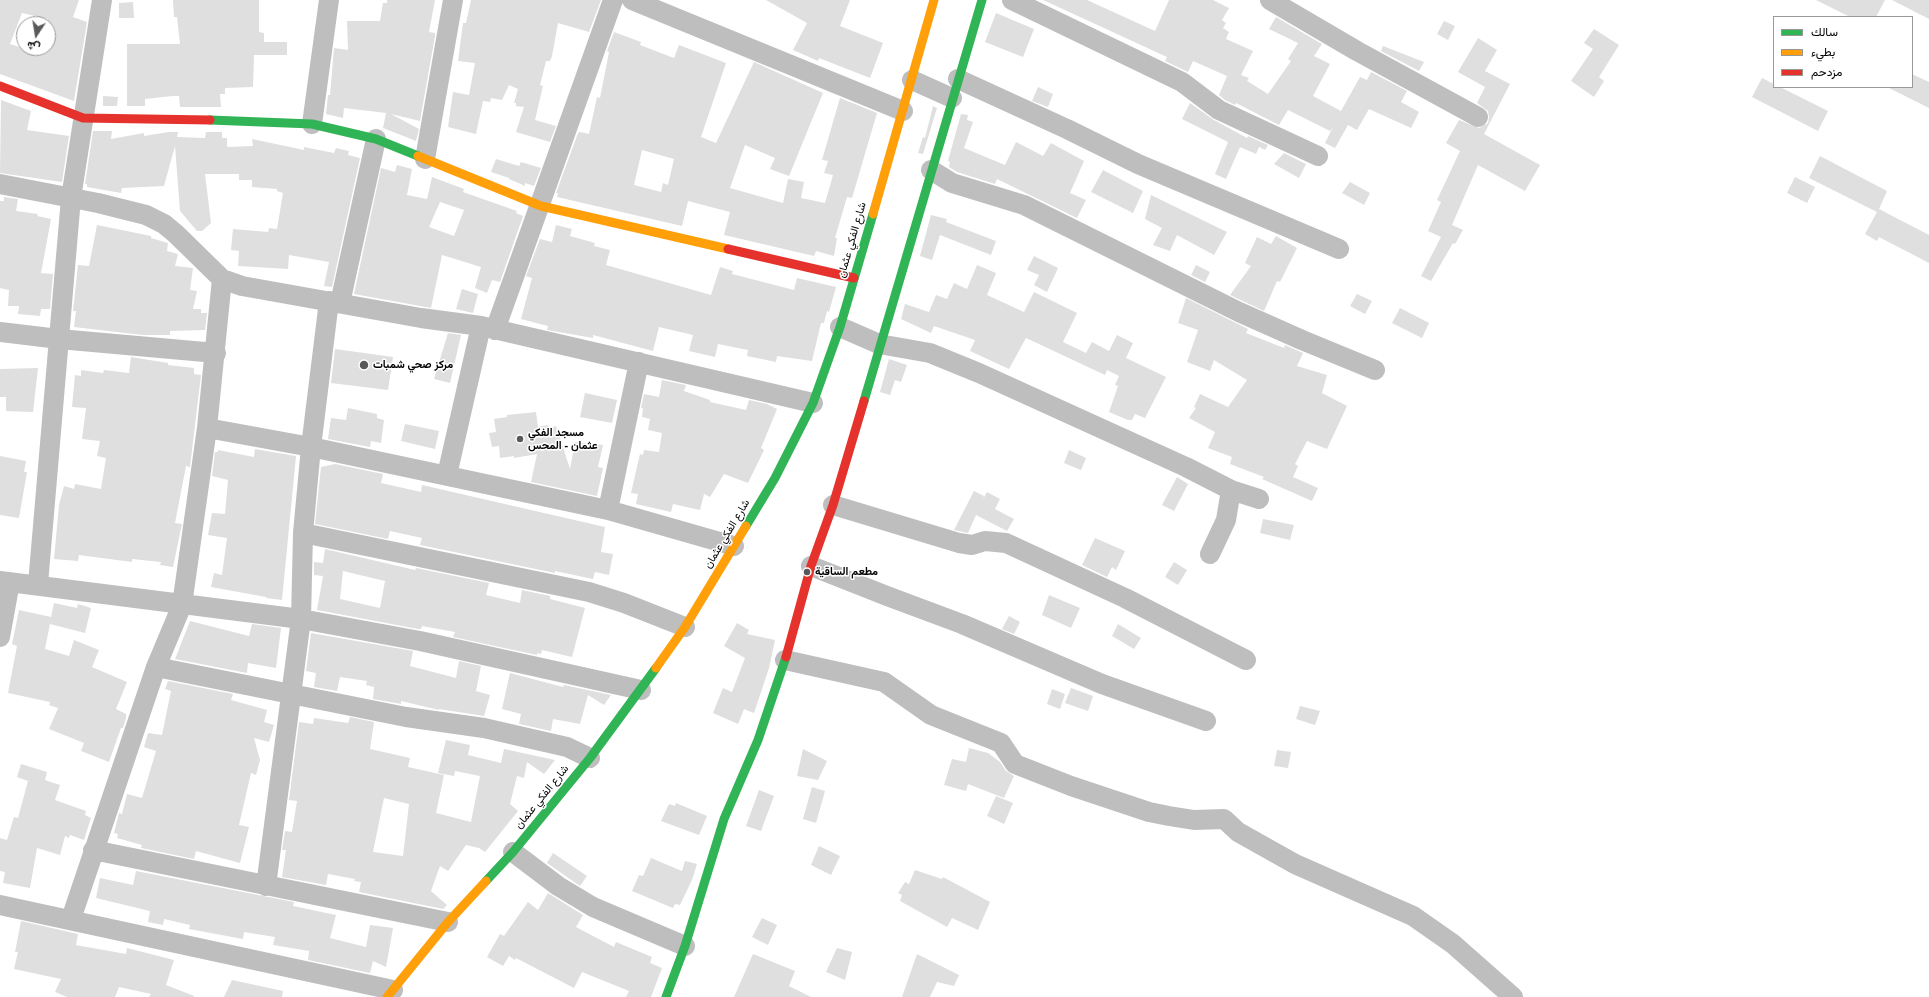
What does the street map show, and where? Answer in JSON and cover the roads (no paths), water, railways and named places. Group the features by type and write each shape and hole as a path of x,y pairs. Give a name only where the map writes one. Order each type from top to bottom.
{"street":[{"path":"38,584 71,198 102,0"},
{"path":"312,124 329,0"},
{"path":"425,159 453,0"},
{"path":"447,475 488,328 541,206 613,0"},
{"path":"632,0 903,112"},
{"name":"شارع الفكي عثمان","path":"390,994 448,922 513,852 590,758 641,690 685,627 775,478 813,403 840,327 934,0"},
{"path":"666,997 685,946 724,819 758,740 785,660 812,566 833,505 879,344 982,0"},
{"path":"1012,0 1182,82 1219,110 1318,156"},
{"path":"1270,0 1357,51 1478,117"},
{"path":"912,80 955,88 1067,129 1138,164 1339,249"},
{"path":"0,86 83,118 225,120 312,124 376,139 541,206 854,278"},
{"path":"266,886 301,618 303,533 311,447 334,302 376,139"},
{"path":"931,170 952,182 1024,205 1239,312 1375,370"},
{"path":"0,184 146,215 164,224 222,279 246,287 421,318 488,328 813,403"},
{"path":"71,919 93,850 156,667 182,605 207,428 216,353 222,279"},
{"path":"840,327 879,344 930,353 979,373 1186,467 1231,490 1259,499"},
{"path":"0,332 59,340 216,353"},
{"path":"608,510 639,362"},
{"path":"207,428 311,447 608,510 734,546"},
{"path":"1210,554 1226,520 1231,490"},
{"path":"833,505 958,543 972,545 985,541 1006,542 1125,598 1246,660"},
{"path":"303,533 589,592 624,603 685,627"},
{"path":"812,566 962,624 1102,684 1206,721"},
{"path":"0,637 5,581 38,584 182,605 301,618 420,641 641,690"},
{"path":"785,660 884,682 931,715 1001,743 1014,764 1071,786 1149,812 1194,820 1224,819 1238,832 1295,864 1413,916 1453,944 1513,997"},
{"path":"156,667 406,717 484,728 566,747 590,758"},
{"path":"93,850 448,922"},
{"path":"513,852 558,886 593,908 685,946"},
{"path":"0,905 71,919 390,994"}],"place":[{"name":"مركز صحي شمبات","path":"364,365"},
{"name":"مسجد الفكي عثمان - المحس","path":"520,439"},
{"name":"مطعم الساقية","path":"807,572"}]}
